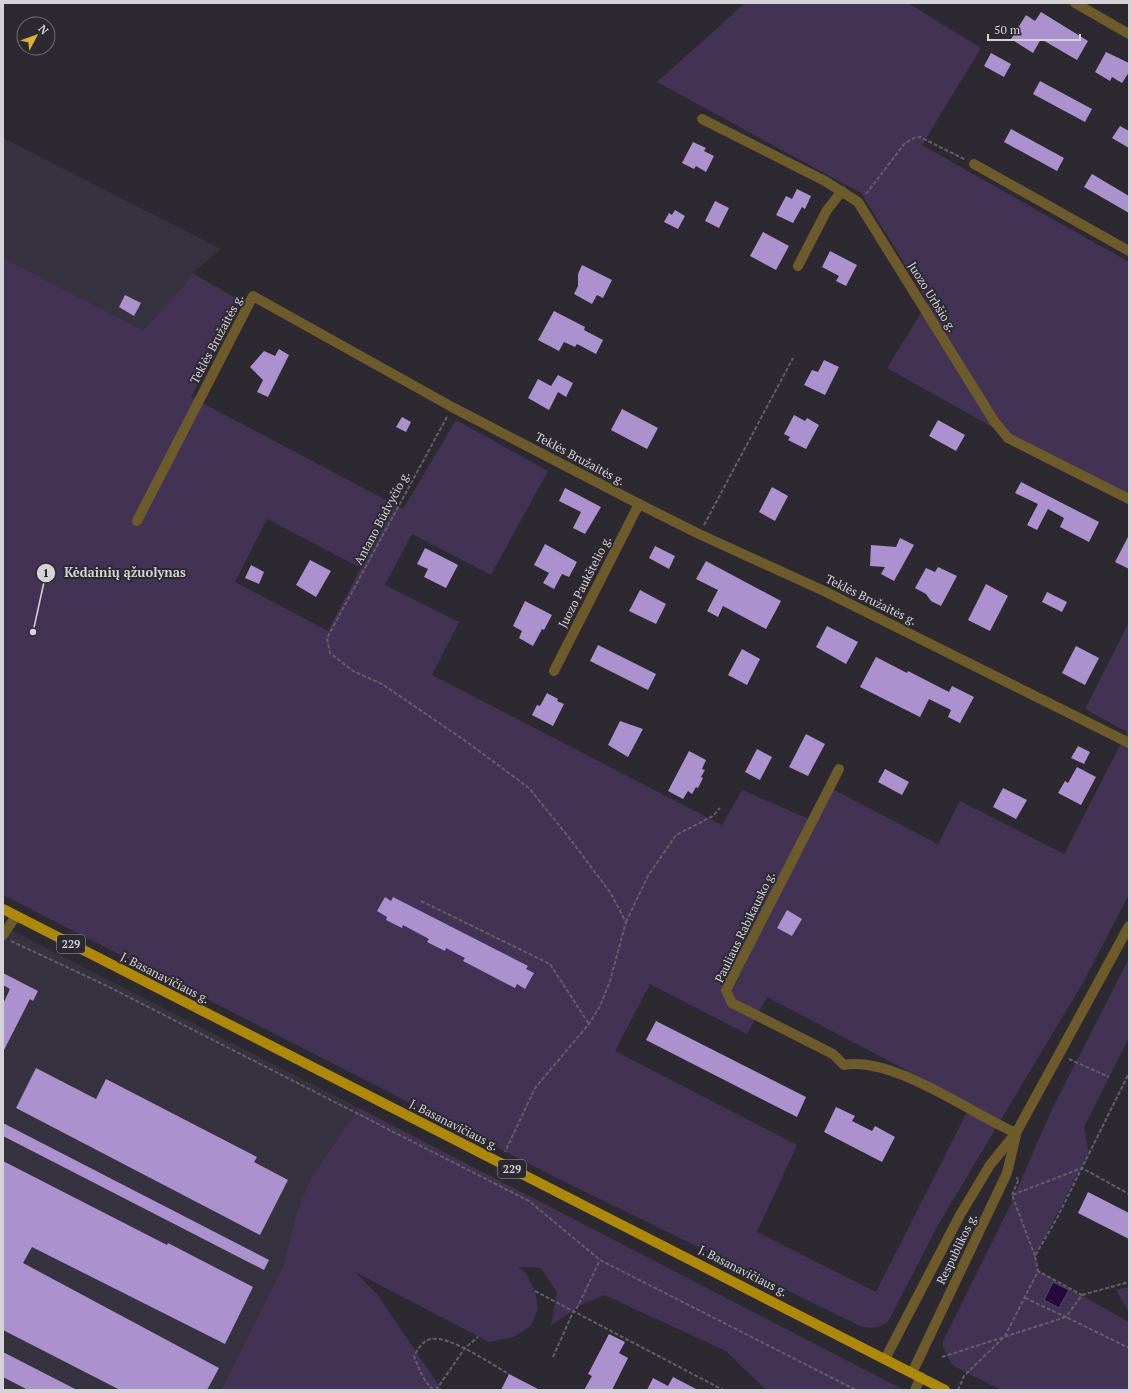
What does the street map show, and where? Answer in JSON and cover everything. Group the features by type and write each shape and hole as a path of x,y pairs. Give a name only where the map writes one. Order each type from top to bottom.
{"main road":[{"name":"229","path":"3,909 16,916"},
{"name":"J. Basanavičiaus g.","path":"16,916 945,1390"}],"street":[{"path":"1076,3 1129,34"},
{"name":"Juozo Urbšio g.","path":"702,119 825,181 858,202 994,421 1008,438 1129,499"},
{"path":"974,164 1129,251"},
{"path":"798,266 827,210 842,191"},
{"name":"Teklės Bružaitės g.","path":"137,521 253,296 299,320 452,407 640,504 699,534 824,591 1129,743"},
{"name":"Juozo Paukštelio g.","path":"554,671 640,504"},
{"name":"Pauliaus Rabikausko g.","path":"839,769 726,990 732,1003 833,1054 844,1065 851,1064 875,1066 925,1085 997,1125 1016,1133"},
{"path":"6,938 16,916"},
{"name":"Respublikos g.","path":"885,1359 960,1215 990,1165 1016,1133 1129,926"},
{"name":"Respublikos g.","path":"915,1390 916,1375 1007,1173 1016,1133"}],"path":[{"path":"858,202 874,186 905,143 914,138 920,137 974,164"},
{"path":"699,534 793,358"},
{"name":"Antano Būdvyčio g.","path":"452,407 327,638 330,653 353,671 382,684 467,742 529,788 610,892 626,922"},
{"path":"500,1162 535,1088 589,1024 600,1006 610,980 626,922 648,876 676,834 713,816 720,808"},
{"path":"421,901 550,964 589,1024"},
{"path":"6,938 113,989 530,1201 600,1260 856,1390"},
{"path":"1059,1054 1109,1077"},
{"path":"1035,1256 1082,1168 1129,1073"},
{"path":"1082,1168 1129,1194"},
{"path":"958,1390 964,1376 1005,1336 1038,1271 1035,1256 1012,1195 1082,1168"},
{"path":"553,1357 574,1310 577,1308 600,1260"},
{"path":"1038,1271 1082,1295"},
{"path":"942,1356 1066,1317 1082,1295 1129,1282"},
{"path":"535,1291 574,1310 723,1390"},
{"path":"1025,1298 1129,1348"},
{"path":"478,1337 465,1348 435,1390 428,1385 414,1356 421,1344 431,1339 441,1339 465,1348 509,1374"}],"shaded area":[{"path":"745,3 908,3 981,48 922,145 1129,262 1129,504 887,368 928,302 861,193 657,82"},
{"path":"3,138 221,249 192,273 184,286 143,330 3,258"},
{"path":"3,258 143,330 184,286 192,273 241,301 191,397 403,509 456,420 548,471 491,575 412,534 385,585 459,622 432,675 722,825 742,790 809,819 834,790 938,844 960,801 1064,854 1127,732 1085,709 1129,622 1129,894 1085,979 938,1225 888,1322 877,1327 870,1328 858,1325 559,1179 3,895","holes":["267,519 361,568 328,631 235,582","650,984 747,1034 767,997 971,1104 876,1292 757,1232 797,1145 615,1051"]},
{"path":"3,926 359,1108 311,1178 297,1211 284,1264 221,1390 3,1390"},
{"path":"1129,958 1129,1037 1084,1127 1089,1153 1035,1256 1038,1271 1129,1322 1129,1390 1001,1390 952,1365 943,1347 943,1341 1009,1208 1052,1109"},
{"path":"359,1108 904,1390 766,1390 726,1351 604,1295 583,1304 551,1325 557,1292 541,1268 518,1267 526,1273 535,1291 538,1309 531,1326 514,1337 489,1342 355,1272 377,1294 442,1390 221,1390 284,1264 297,1211 311,1178"},
{"path":"1053,1282 1069,1290 1059,1308 1044,1300"},
{"path":"1129,1287 1129,1312 1116,1290"}],"building":[{"path":"1041,12 1088,41 1077,60 1041,39 1033,53 1011,39 1026,15 1035,21"},
{"path":"1106,52 1129,63 1129,72 1122,83 1112,77 1110,81 1095,72"},
{"path":"991,53 1011,64 1004,77 984,66"},
{"path":"1040,81 1092,109 1085,122 1033,94"},
{"path":"1120,126 1129,131 1129,148 1112,138"},
{"path":"1011,129 1064,158 1057,171 1004,142"},
{"path":"693,142 706,148 704,151 714,156 706,172 696,166 694,169 682,163"},
{"path":"1092,174 1129,196 1129,213 1084,187"},
{"path":"797,189 811,196 805,209 802,207 793,223 776,215 786,196 792,199"},
{"path":"715,201 729,208 719,228 705,221"},
{"path":"675,210 685,216 678,229 664,222 669,213 672,215"},
{"path":"763,232 789,246 776,270 750,256"},
{"path":"830,251 857,265 846,286 836,281 839,276 822,267"},
{"path":"582,265 612,280 603,298 597,295 592,304 574,294 578,286 578,274"},
{"path":"125,295 141,303 134,316 119,307"},
{"path":"554,311 585,327 584,330 603,340 596,354 577,344 575,347 564,342 559,351 538,340"},
{"path":"279,349 289,355 268,397 257,392 263,380 250,367 264,351 275,356"},
{"path":"824,360 839,367 825,395 804,385 812,370 818,372"},
{"path":"558,375 573,383 566,397 558,392 549,410 528,398 538,379 551,386"},
{"path":"622,409 658,428 647,449 611,430"},
{"path":"794,415 805,421 807,418 819,425 806,449 788,440 790,437 784,434"},
{"path":"402,417 411,422 406,432 396,427"},
{"path":"938,420 965,435 956,451 929,436"},
{"path":"1021,482 1099,522 1089,542 1060,527 1064,518 1048,509 1037,530 1027,525 1038,504 1015,493"},
{"path":"772,487 788,496 775,521 759,512"},
{"path":"565,488 601,507 585,534 573,528 581,512 559,501"},
{"path":"1129,535 1129,569 1115,562"},
{"path":"900,538 914,545 894,581 881,574 885,567 870,566 871,545 896,547"},
{"path":"545,544 577,562 569,577 562,574 554,589 543,583 549,573 534,565"},
{"path":"655,546 675,556 669,569 649,558"},
{"path":"425,548 458,565 446,588 424,577 428,569 417,564"},
{"path":"310,560 331,571 316,597 296,585"},
{"path":"706,561 781,601 766,629 723,606 718,617 707,611 718,590 696,579"},
{"path":"251,565 264,572 259,584 245,578"},
{"path":"938,567 957,576 941,606 931,601 926,594 915,588 926,568 935,572"},
{"path":"986,584 1008,596 990,631 968,620"},
{"path":"640,590 666,604 656,624 629,611"},
{"path":"1047,592 1067,602 1062,612 1042,602"},
{"path":"525,601 552,615 544,630 542,629 533,646 519,638 522,631 513,626"},
{"path":"827,626 858,642 846,664 816,647"},
{"path":"598,645 656,674 648,690 590,661"},
{"path":"1076,646 1099,658 1085,685 1062,673"},
{"path":"742,649 760,659 747,685 728,675"},
{"path":"876,657 907,673 908,671 949,692 952,686 974,697 960,723 948,717 951,710 929,699 920,717 860,687"},
{"path":"547,693 558,699 557,701 564,704 553,726 532,715 537,705 540,706"},
{"path":"620,721 643,729 628,757 608,745"},
{"path":"806,734 825,744 808,776 789,767"},
{"path":"1078,746 1090,752 1084,764 1071,758"},
{"path":"757,749 772,757 760,780 745,772"},
{"path":"689,751 706,760 702,769 705,770 698,788 696,787 692,794 688,791 683,799 668,791"},
{"path":"1077,767 1096,777 1081,805 1058,793 1065,781 1068,783"},
{"path":"885,769 909,782 902,795 878,782"},
{"path":"1003,788 1027,800 1016,819 993,807"},
{"path":"385,897 391,901 393,897 528,966 526,969 534,973 525,989 517,984 515,988 463,961 465,958 446,948 445,951 427,942 429,939 403,925 402,928 386,920 387,917 377,911"},
{"path":"787,910 802,919 792,936 777,928"},
{"path":"3,973 38,991 33,1001 30,999 3,1052 3,1004 10,989 3,985"},
{"path":"656,1021 806,1097 797,1117 646,1040"},
{"path":"36,1068 96,1099 106,1079 257,1157 254,1162 288,1180 260,1235 16,1108"},
{"path":"836,1107 855,1116 852,1121 872,1131 875,1126 895,1137 882,1162 824,1132"},
{"path":"3,1123 269,1260 264,1270 3,1136"},
{"path":"3,1161 167,1245 168,1243 253,1287 225,1344 32,1247 23,1263 219,1368 207,1390 120,1390 3,1330"},
{"path":"1088,1192 1129,1213 1129,1239 1078,1213"},
{"path":"609,1334 625,1342 619,1353 628,1358 612,1390 584,1390 592,1376 588,1374"},
{"path":"3,1352 77,1390 28,1390 3,1377"},
{"path":"509,1374 540,1390 501,1390"},
{"path":"673,1377 698,1390 647,1390 653,1378 668,1386"}],"place":[{"name":"Kėdainių ąžuolynas","path":"33,632"}]}
